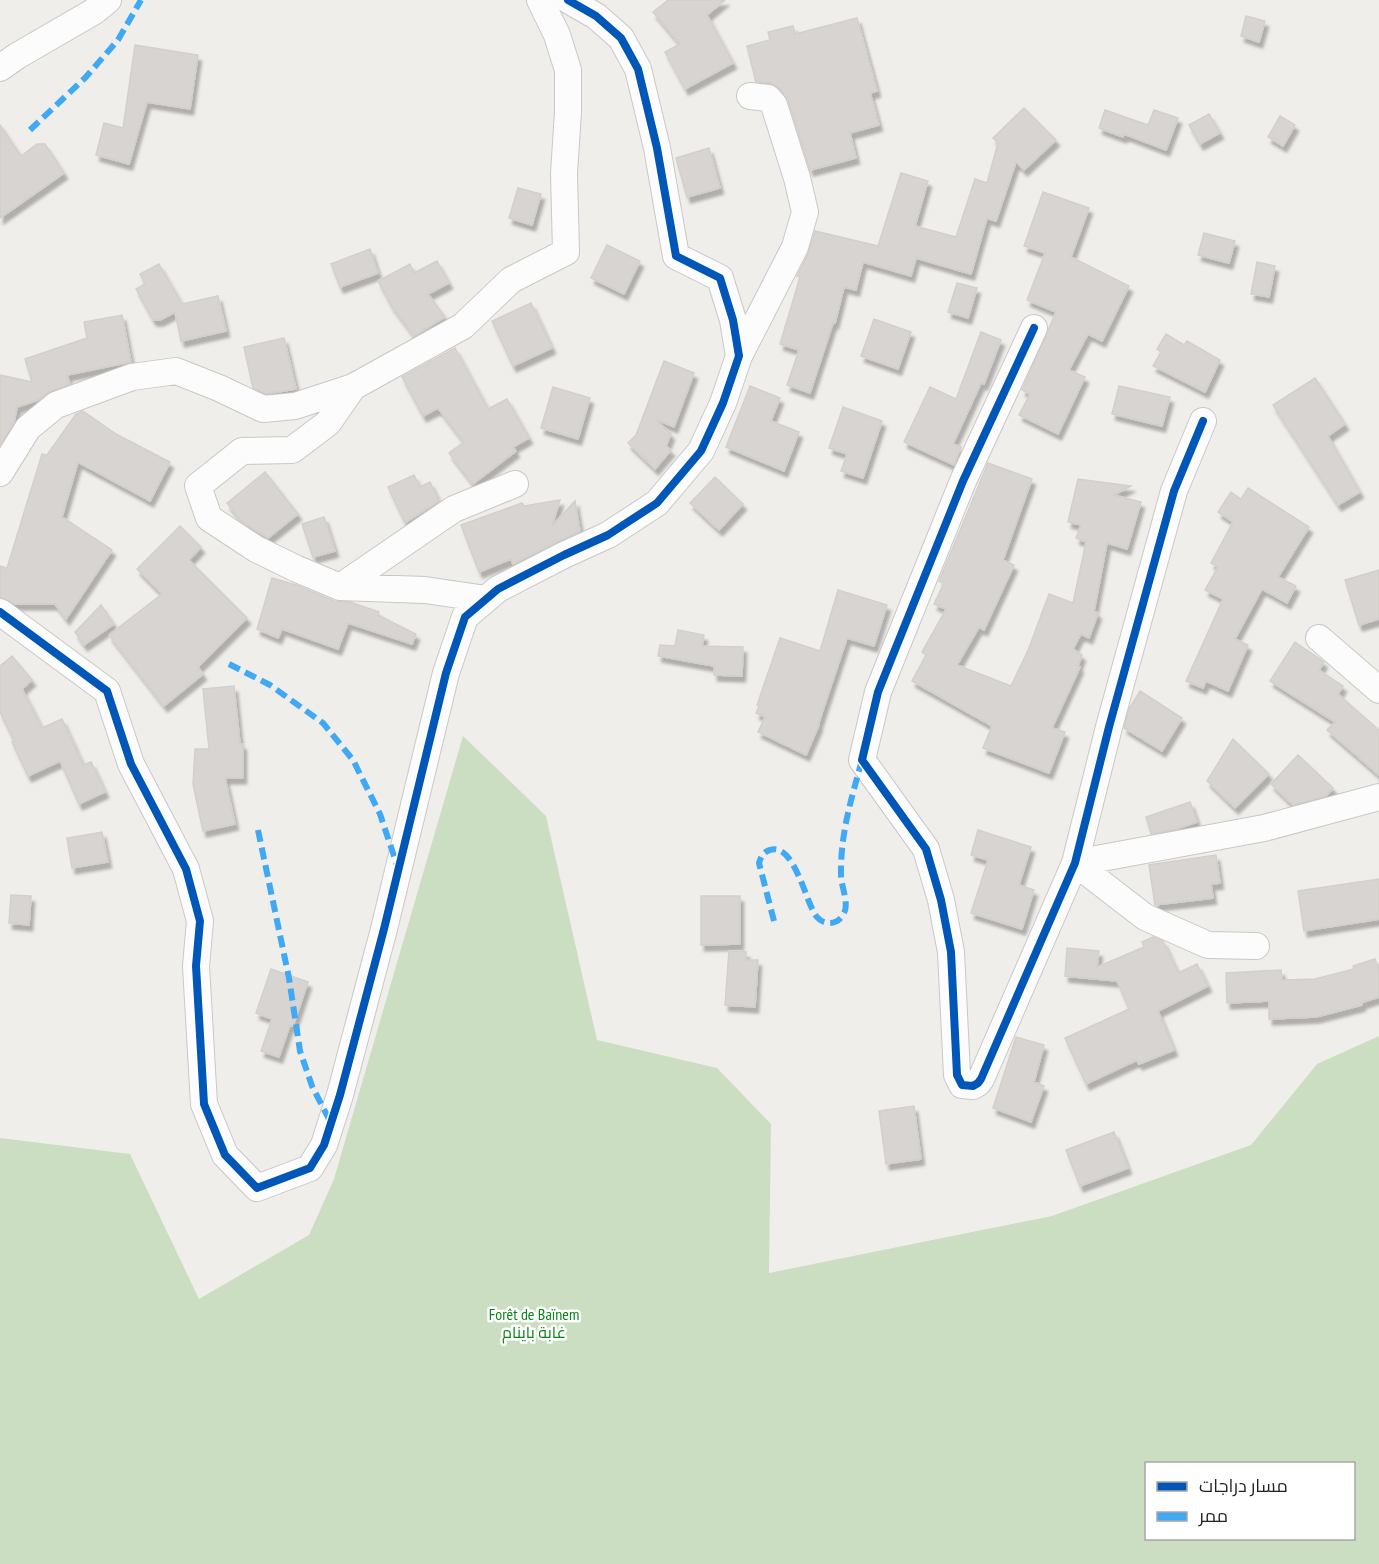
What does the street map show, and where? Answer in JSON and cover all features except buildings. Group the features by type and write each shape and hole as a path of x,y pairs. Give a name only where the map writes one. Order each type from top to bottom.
{"street":[{"path":"0,68 93,12 108,0"},
{"path":"0,473 27,430 56,405 132,377 176,371 219,388 264,410 296,406 353,387 463,326 511,280 566,252 564,173 568,70 557,35 540,0"},
{"path":"568,0 596,16 621,38 638,69 657,148 676,256 720,278 733,320 739,356"},
{"path":"0,612 107,691 131,764 186,869 200,921 196,966 204,1104 225,1155 257,1188 310,1168 324,1145 340,1095 384,929 446,673 465,617 498,589 608,535 657,503 701,451 723,403 739,356 795,247 805,212 797,178 774,105 768,98 750,96"},
{"path":"1034,328 963,481 878,692 862,760 926,849 941,900 951,952 957,1075 962,1085 973,1086 981,1079 1075,863 1109,727 1174,491 1203,421"},
{"path":"353,387 328,423 292,450 242,451 198,486 209,518 256,549 340,586 425,590 486,598"},
{"path":"0,438 27,430"},
{"path":"340,586 454,509 515,484"},
{"path":"1318,638 1379,690"},
{"path":"1075,863 1264,828 1379,797"},
{"path":"1075,863 1145,917 1208,945 1256,946"}],"green space":[{"name":"Forêt de Baïnem غابة باينام","path":"463,736 546,816 597,1040 717,1068 771,1124 769,1273 1052,1216 1251,1145 1317,1064 1379,1036 1379,1564 0,1564 0,1138 130,1154 199,1299 309,1235 334,1179"}],"marked path":[{"path":"30,130 85,78 118,40 141,0"},
{"path":"229,664 270,685 323,723 353,760 380,814 397,865"},
{"path":"774,921 759,863 763,855 770,850 779,850 786,855 799,876 818,918 832,923 843,915 846,905 841,877 842,847 862,760"},
{"path":"258,830 289,978 300,1051 312,1086 331,1123"}],"cycle path":[{"path":"0,612 107,691 131,764 186,869 200,921 196,966 204,1104 225,1155 257,1188 310,1168 324,1145 340,1095 384,929 446,673 465,617 498,589 608,535 657,503 701,451 723,403 739,356 733,320 720,278 676,256 657,148 638,69 621,38 596,16 568,0"},
{"path":"1034,328 963,481 878,692 862,760 926,849 941,900 951,952 957,1075 962,1085 973,1086 981,1079 1075,863 1109,727 1174,491 1203,421"}]}
